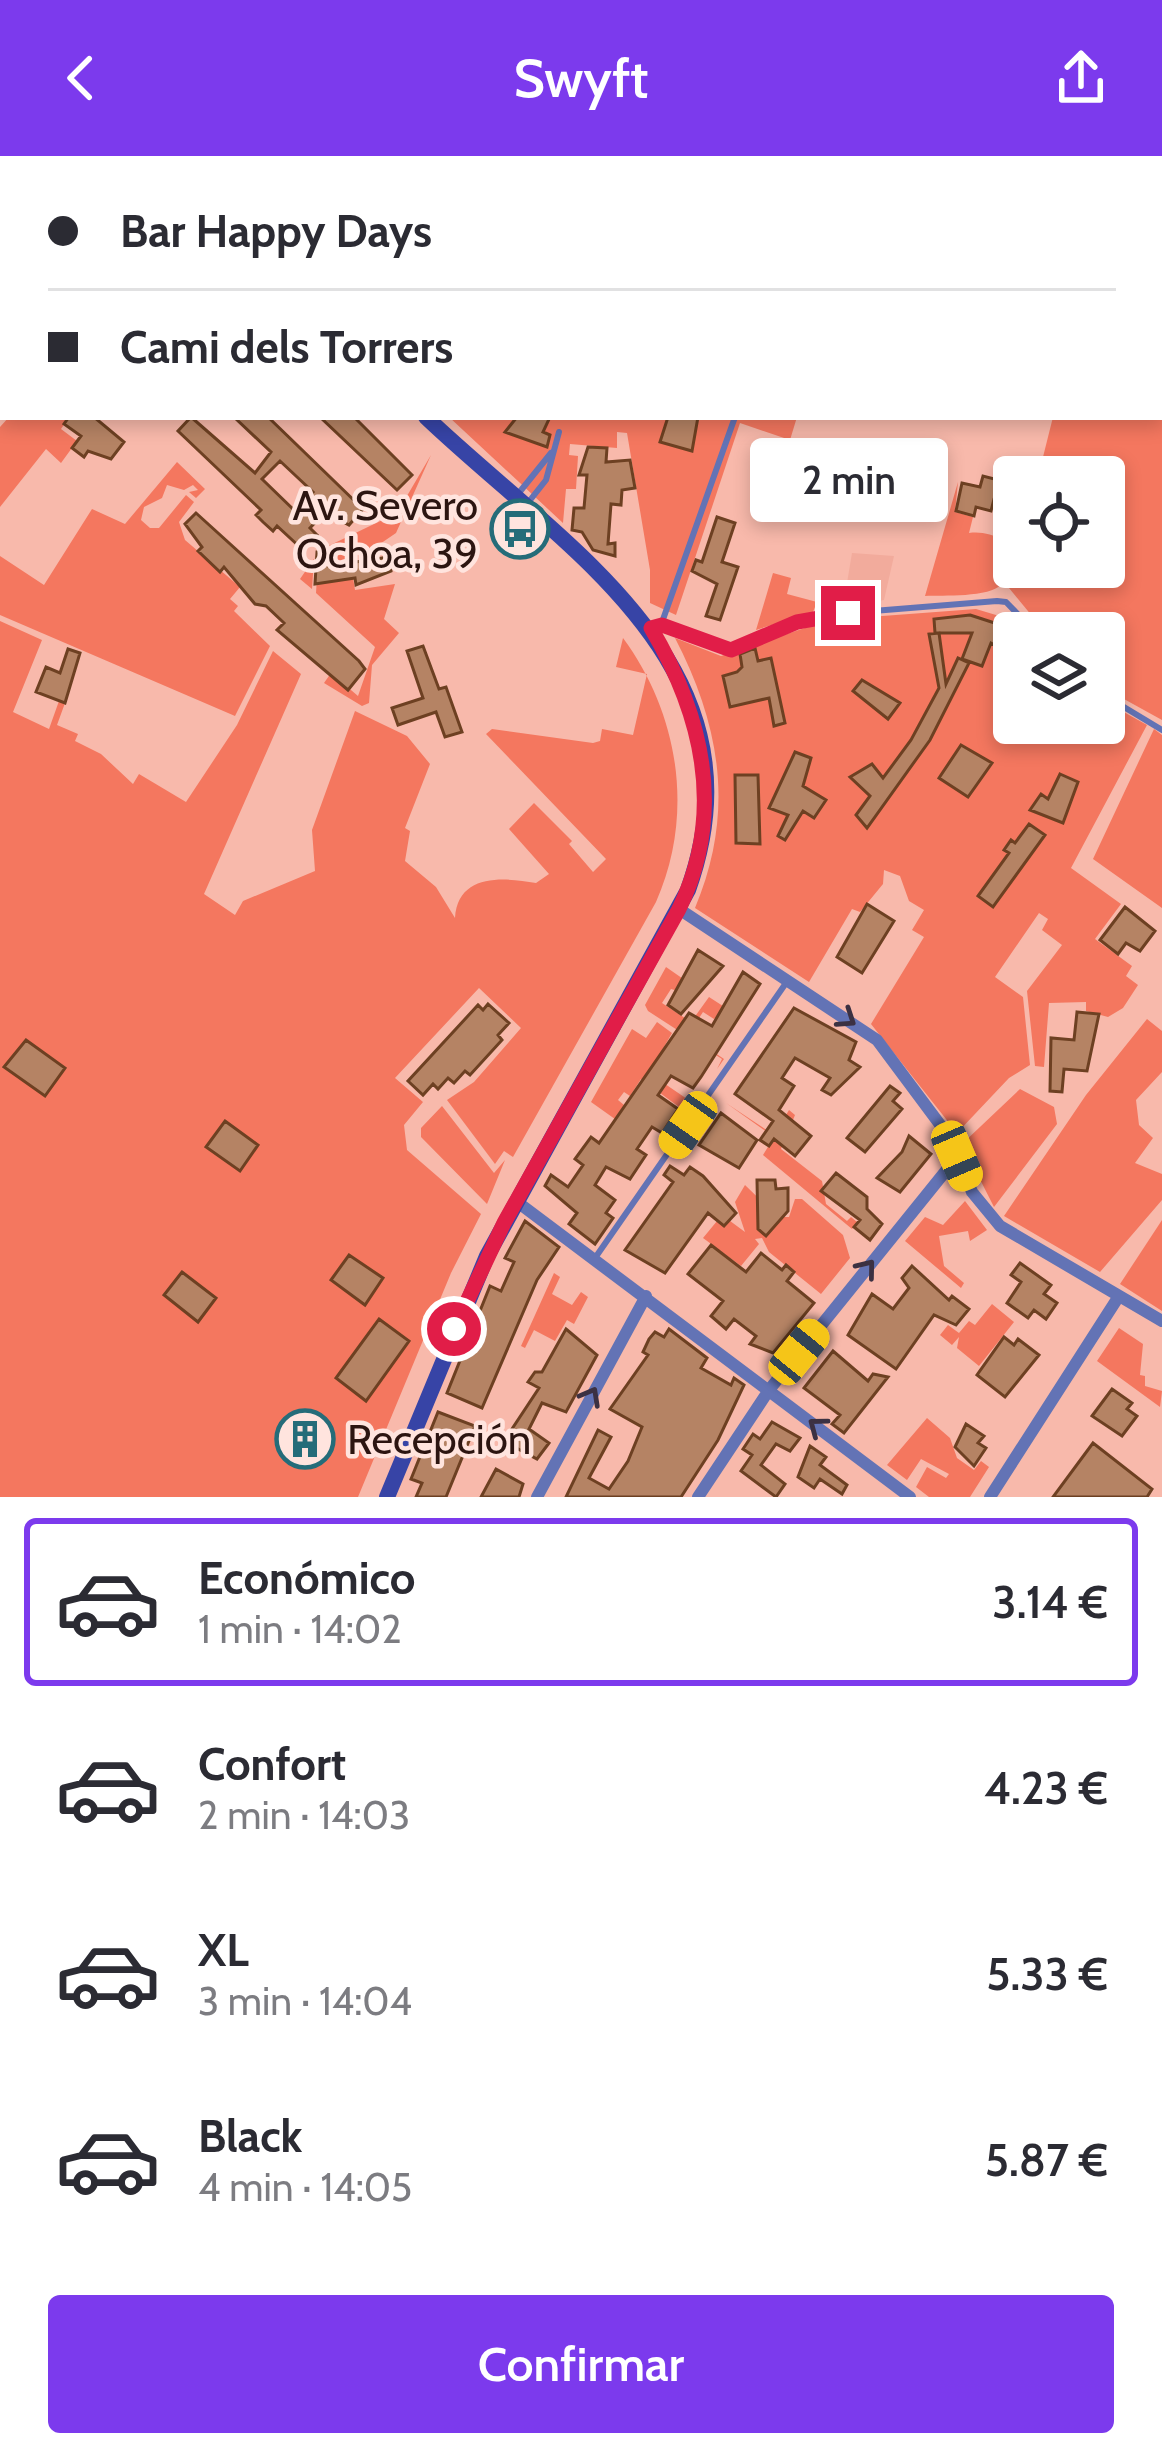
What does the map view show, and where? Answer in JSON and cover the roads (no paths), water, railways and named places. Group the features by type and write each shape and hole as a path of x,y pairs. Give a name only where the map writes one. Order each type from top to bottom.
{"street":[{"path":"386,1497 469,1293 679,909 702,840 704,766 690,704 656,626 429,420"},
{"path":"679,909 877,1040 953,1142 972,1192 1000,1226 1162,1321"},
{"path":"698,1497 769,1390 957,1156"},
{"path":"516,1201 910,1497"},
{"path":"537,1497 646,1296"},
{"path":"990,1497 1119,1296"}],"lane":[{"path":"734,420 656,626 731,650 797,622 836,614 997,601 1006,602 1016,612"},
{"path":"521,500 546,480 559,432"},
{"path":"521,500 554,451"},
{"path":"1125,708 1162,730"},
{"path":"594,1258 788,980"}],"place":[{"name":"Av. Severo Ochoa, 39","path":"520,529"},
{"name":"Recepción","path":"305,1439"}]}
